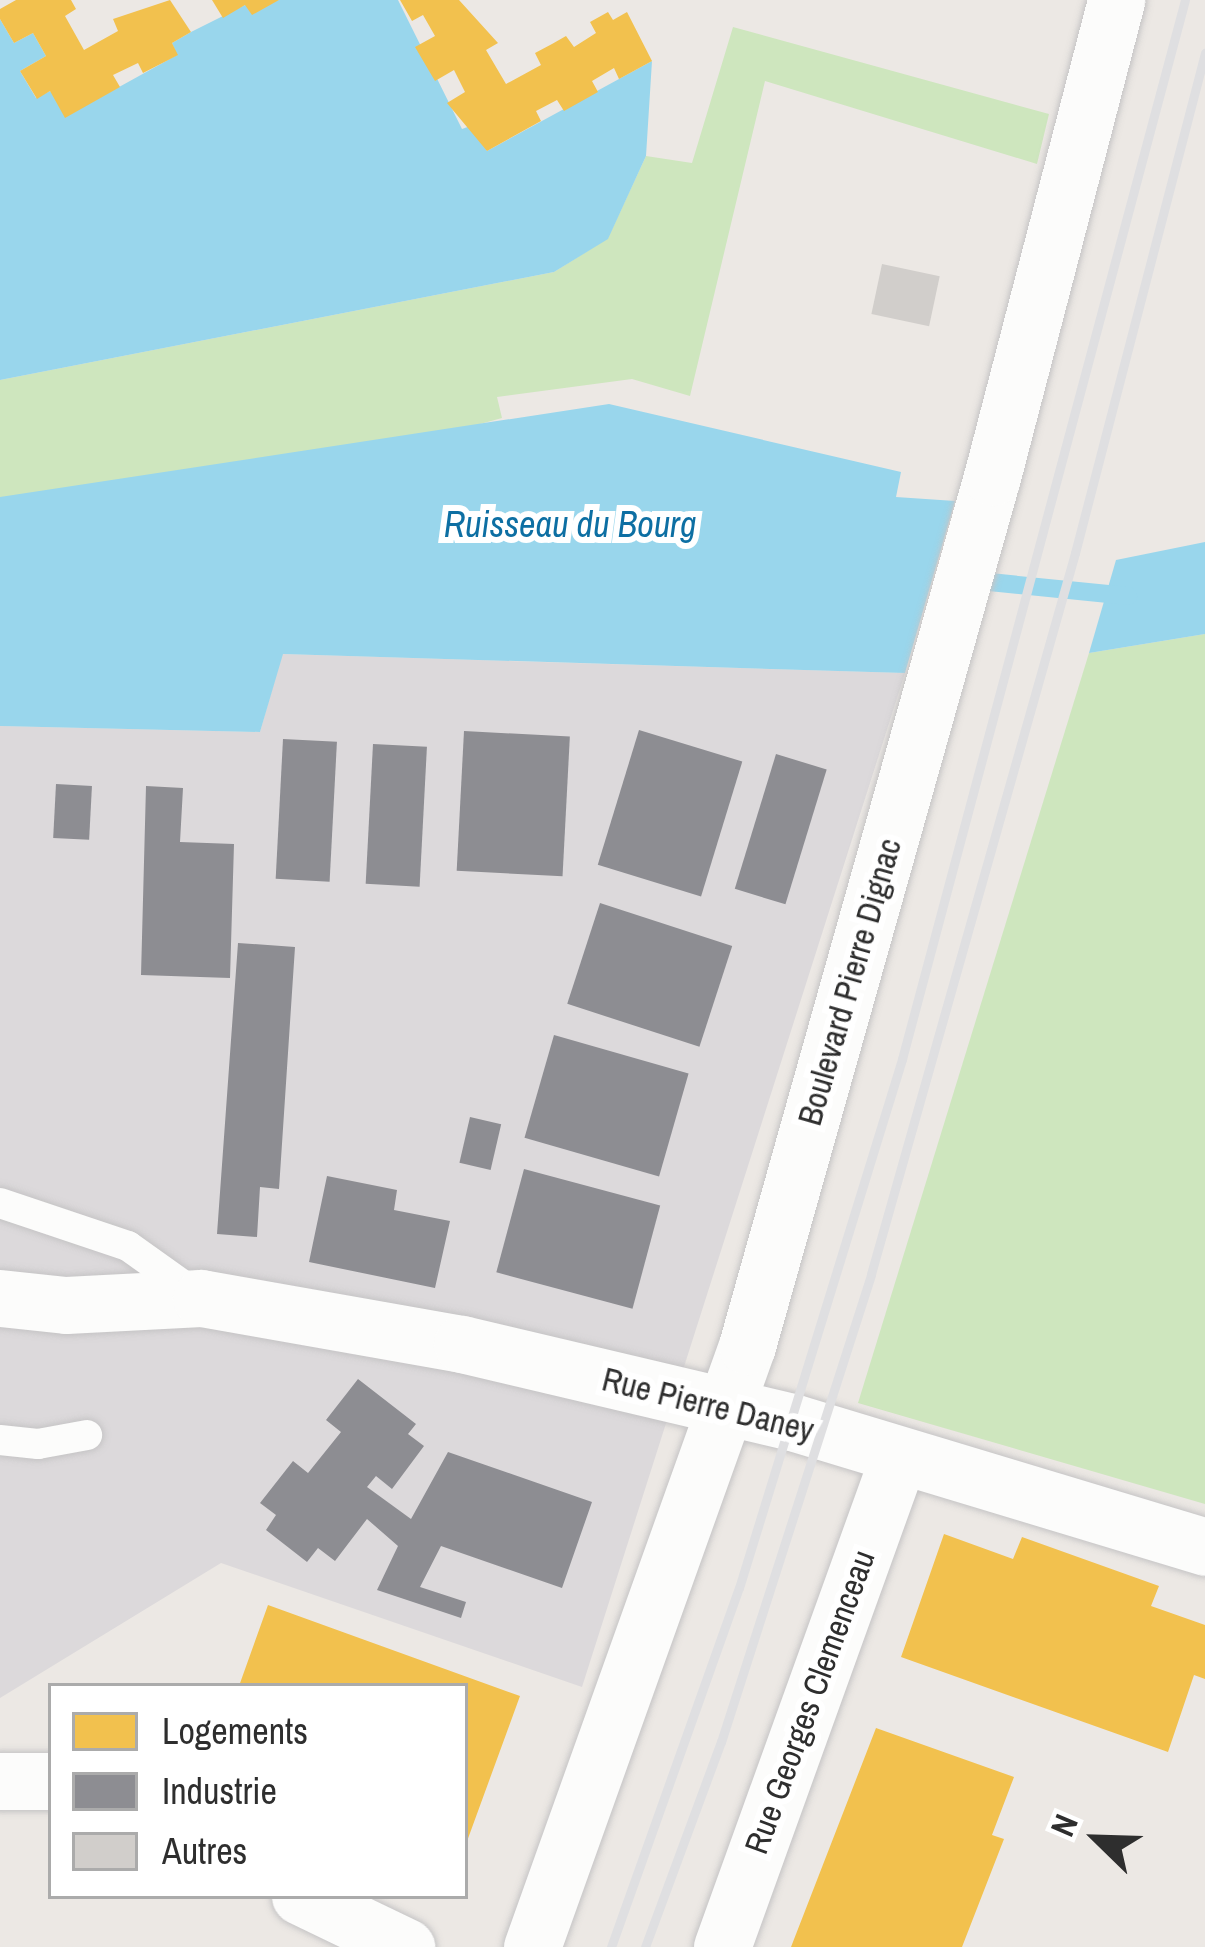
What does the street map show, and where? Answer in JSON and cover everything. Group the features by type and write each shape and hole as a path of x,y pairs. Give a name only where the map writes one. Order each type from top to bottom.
{"street":[{"name":"Boulevard Pierre Dignac","path":"532,1947 727,1408 942,658 1116,0"},
{"name":"Rue Pierre Daney","path":"0,1298 66,1305 201,1298 462,1344 727,1408 1205,1547"},
{"name":"Rue Georges Clemenceau","path":"722,1947 899,1456"},
{"path":"0,1781 48,1781"},
{"path":"306,1899 406,1947"}],"lane":[{"name":"Rue Pierre Daney","path":"0,1203 128,1246 201,1298"},
{"path":"0,1440 38,1444 88,1435"}],"shaded area":[{"path":"282,654 905,673 582,1687 221,1563 0,1698 0,726 260,732"}],"green space":[{"path":"733,27 1049,114 1037,164 765,81 690,396 632,379 497,397 502,418 0,555 0,380 554,272 608,238 646,156 692,163"},
{"path":"1205,634 1205,1504 858,1403 1089,653"}],"water":[{"path":"279,0 398,0 462,129 473,125 487,151 652,61 646,156 608,239 554,272 0,380 0,19 14,43 33,33 46,56 20,71 36,98 50,91 72,113 177,55 172,43 191,32 245,5"},
{"path":"609,404 901,472 896,497 955,501 905,673 283,654 260,732 0,726 0,497"},
{"path":"1205,542 1205,634 1089,653 1116,560"}],"building: Logements":[{"path":"16,0 71,0 76,9 65,16 84,50 118,31 113,19 170,0 191,32 172,43 178,55 143,73 138,63 113,75 120,87 65,118 50,91 37,99 20,71 46,56 33,33 14,43 0,19 0,9"},
{"path":"212,0 279,0 252,15 245,5 223,18"},
{"path":"400,0 459,0 498,43 486,50 506,84 541,65 535,53 566,36 574,47 596,33 590,22 608,12 613,20 627,12 652,61 619,79 614,68 592,81 598,92 564,111 557,100 536,111 541,121 487,151 447,103 465,92 454,70 435,81 415,47 435,36 423,15 412,21"},
{"path":"944,1534 1013,1559 1022,1537 1159,1586 1151,1606 1205,1625 1205,1679 1194,1675 1168,1752 901,1657"},
{"path":"268,1605 520,1696 468,1839 468,1683 240,1683"},
{"path":"876,1728 1014,1777 992,1835 1004,1839 962,1947 791,1947"}],"building: Industrie":[{"path":"639,730 742,762 701,896 598,865"},
{"path":"464,731 570,737 563,876 457,871"},
{"path":"283,739 337,742 330,882 276,879"},
{"path":"373,744 427,747 420,887 366,884"},
{"path":"776,754 827,769 785,904 735,889"},
{"path":"56,784 92,786 89,840 53,838"},
{"path":"146,786 183,788 180,842 234,844 230,978 141,975"},
{"path":"600,903 732,946 699,1047 567,1004"},
{"path":"238,943 295,947 279,1189 260,1187 257,1237 217,1234"},
{"path":"554,1035 689,1074 659,1176 525,1138"},
{"path":"470,1117 501,1124 491,1170 459,1163"},
{"path":"524,1169 660,1205 633,1309 496,1272"},
{"path":"327,1176 397,1190 394,1210 450,1221 435,1288 309,1262"},
{"path":"358,1379 416,1424 408,1434 424,1446 392,1489 376,1476 367,1487 411,1519 448,1452 592,1502 562,1588 441,1546 420,1587 466,1602 461,1618 377,1590 398,1546 367,1519 335,1561 318,1548 307,1562 266,1530 276,1515 260,1503 293,1461 308,1473 341,1432 326,1420"}],"building: Autres":[{"path":"882,264 940,276 929,326 871,314"}],"waterway":[{"name":"Ruisseau du Bourg","path":"970,580 1128,596"}],"railway":[{"path":"611,1947 739,1588 902,1059 1185,0"},
{"path":"645,1947 721,1742 871,1274 1075,553 1205,53"}]}
